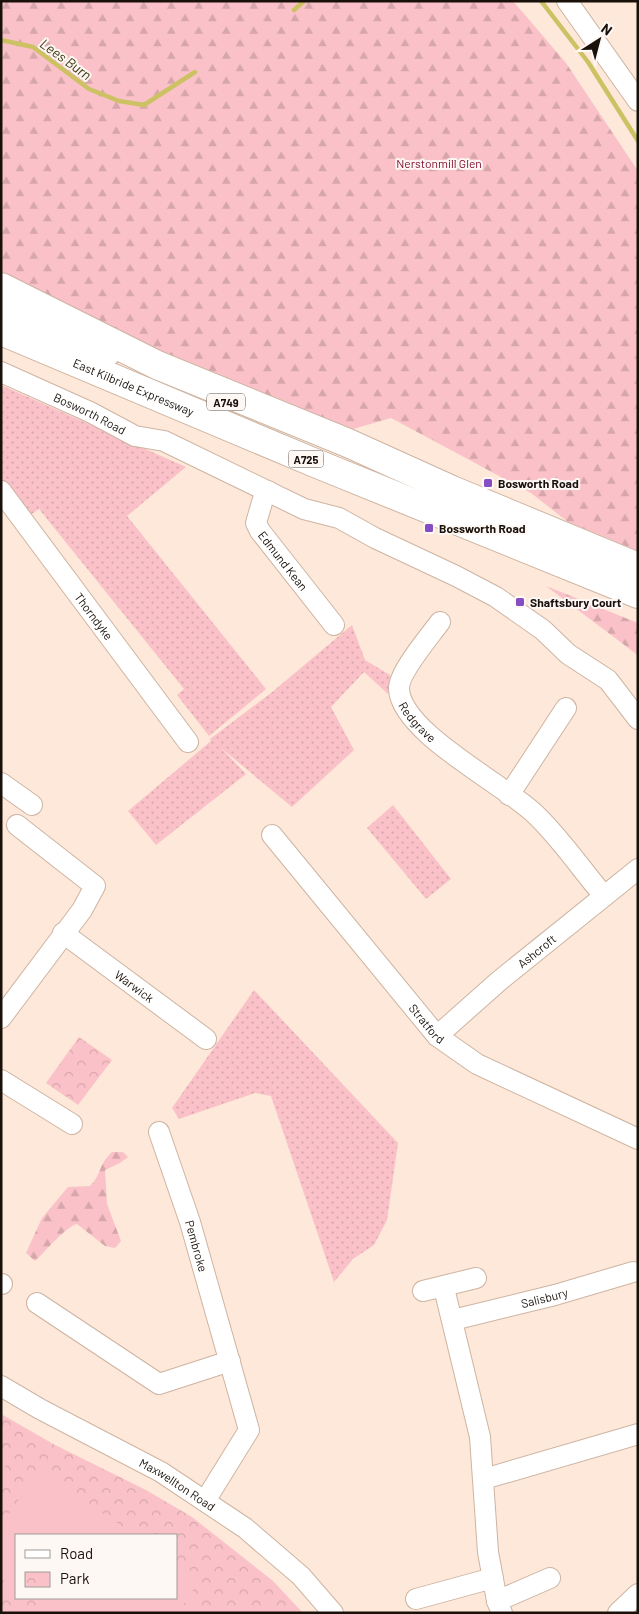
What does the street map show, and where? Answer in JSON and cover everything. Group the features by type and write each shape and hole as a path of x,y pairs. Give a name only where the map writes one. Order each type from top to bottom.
{"highway":[{"name":"East Kilbride Expressway","path":"1,287 157,365 348,443 452,490 638,567"},
{"name":"East Kilbride Expressway","path":"7,333 315,463 638,594"}],"main road":[{"name":"East Kilbride Expressway","path":"1,310 345,451 452,490"}],"street":[{"path":"568,1 638,100"},
{"name":"Bosworth Road","path":"1,372 90,412 136,436 164,441 304,509 340,518 496,597 543,630 568,654 608,680 638,719"},
{"name":"Thorndyke","path":"1,491 188,742"},
{"name":"Edmund Kean","path":"268,491 263,499 256,523 260,531 334,625"},
{"name":"Redgrave","path":"440,622 404,675 399,687 400,699 421,728 536,814 604,896"},
{"path":"509,794 566,708"},
{"path":"1,783 32,805"},
{"path":"1,1018 82,910 95,886 17,826"},
{"name":"Stratford","path":"272,835 437,1036 477,1064 638,1139"},
{"name":"Ashcroft","path":"437,1036 499,981 638,869"},
{"name":"Warwick","path":"63,933 206,1039"},
{"path":"1,1080 72,1124"},
{"name":"Pembroke","path":"159,1132 190,1222 249,1430 205,1501"},
{"name":"Salisbury","path":"453,1320 554,1295 633,1272"},
{"path":"423,1292 476,1278"},
{"path":"444,1288 480,1437 488,1552 500,1607 550,1578"},
{"path":"37,1303 159,1384 230,1361"},
{"name":"Maxwellton Road","path":"1,1386 161,1472 205,1501 256,1536 301,1576 333,1613"},
{"path":"484,1479 638,1434"},
{"path":"416,1599 493,1578"},
{"path":"618,1613 638,1594"}],"green space":[{"name":"Nerstonmill Glen","path":"1,1 513,1 566,63 638,171 638,551 568,522 531,493 391,418 346,431 79,315 1,275"},
{"path":"1,385 186,467 127,516 266,689 209,736 177,695 184,689 39,509 30,515 1,480"},
{"path":"546,586 638,623 638,656 635,653"},
{"path":"352,625 365,660 390,675 388,694 364,672 331,707 354,750 292,807 221,748 246,774 156,845 128,811 211,741 210,739 271,693"},
{"path":"393,805 451,879 426,899 367,828"},
{"path":"254,990 398,1143 387,1220 374,1245 353,1259 334,1282 271,1096 255,1093 179,1119 172,1108"},
{"path":"79,1037 112,1060 78,1105 46,1083"},
{"path":"112,1152 123,1152 128,1157 105,1170 107,1204 121,1241 115,1248 105,1246 77,1224 61,1234 35,1261 26,1253 42,1218 68,1187 90,1186 97,1177 104,1161"},
{"path":"1,1414 55,1445 146,1490 192,1517 273,1581 303,1613 1,1613"},
{"path":"1,1450 12,1458 1,1472"},
{"path":"37,1471 134,1534 15,1534 15,1587 1,1579 1,1526"},
{"path":"178,1562 201,1578 178,1613 54,1613 33,1599 178,1599"},
{"path":"30,1605 31,1613 1,1613 1,1610"}],"waterway":[{"name":"Lees Burn","path":"294,10 304,1"},
{"name":"Lees Burn","path":"541,1 588,62 638,141"},
{"name":"Lees Burn","path":"1,40 33,47 89,89 119,101 144,105 195,72"}],"place":[{"name":"Bosworth Road","path":"488,483"},
{"name":"Bossworth Road","path":"429,528"},
{"name":"Shaftsbury Court","path":"520,602"}]}
